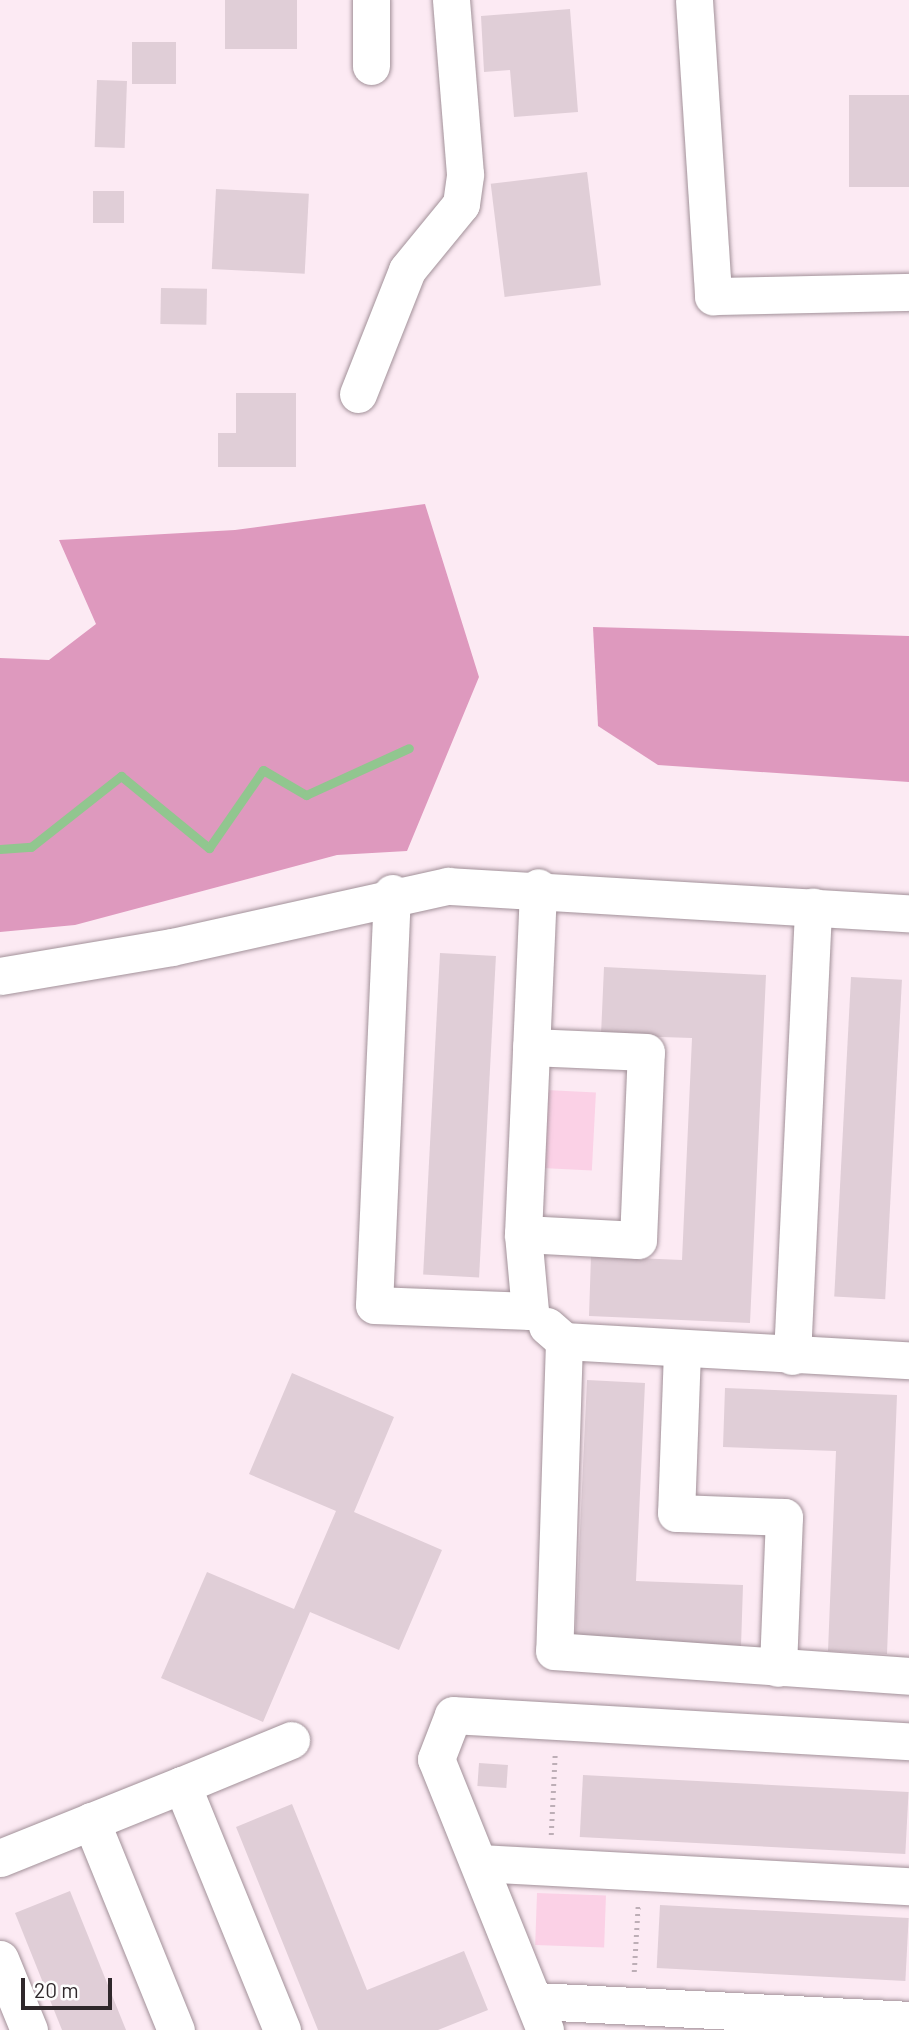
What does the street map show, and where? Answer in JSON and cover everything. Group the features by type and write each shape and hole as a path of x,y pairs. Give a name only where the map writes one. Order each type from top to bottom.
{"street":[{"path":"371,0 371,66"},
{"path":"358,394 407,270 461,204 465,174 451,0"},
{"path":"694,0 713,296 909,292"},
{"path":"0,976 172,947 448,886 538,887 909,913"},
{"path":"530,1311 523,1234 538,887"},
{"path":"401,898 373,1305 530,1311 564,1341 682,1351 909,1360"},
{"path":"792,1356 813,906"},
{"path":"523,1234 638,1240 639,1226 646,1052 531,1047"},
{"path":"564,1341 554,1651 909,1676"},
{"path":"682,1351 676,1513 784,1517 778,1668"},
{"path":"909,1741 453,1715 436,1759 541,2015 632,2006 909,2020"},
{"path":"0,1858 291,1740"},
{"path":"182,1784 282,2030"},
{"path":"91,1821 176,2030"},
{"path":"479,1863 909,1886"},
{"path":"0,1959 21,2028"}],"path":[{"path":"549,1867 557,1721"},
{"path":"632,2006 639,1872"}],"shaded area":[{"path":"425,504 479,677 407,851 337,855 75,925 0,932 0,658 49,660 96,624 59,540 235,530"},
{"path":"593,627 909,636 909,782 658,765 598,726"},
{"path":"546,1090 596,1093 592,1171 542,1168"},
{"path":"537,1893 606,1895 604,1947 535,1945"}],"building":[{"path":"225,0 297,0 297,49 225,49"},
{"path":"570,9 578,112 514,117 510,70 484,72 481,16"},
{"path":"132,42 176,42 176,84 132,84"},
{"path":"97,80 127,81 125,148 95,147"},
{"path":"849,95 909,95 909,187 849,187"},
{"path":"587,172 601,285 505,297 491,184"},
{"path":"216,189 309,194 305,274 212,269"},
{"path":"93,191 124,191 124,223 93,223"},
{"path":"161,288 207,289 206,325 160,324"},
{"path":"236,393 296,393 296,467 218,467 218,433 236,433"},
{"path":"440,953 496,956 479,1277 423,1275"},
{"path":"604,967 766,975 750,1323 589,1316 591,1256 682,1260 692,1038 601,1035"},
{"path":"851,977 902,980 885,1299 834,1297"},
{"path":"292,1373 394,1417 354,1512 442,1550 399,1650 310,1612 263,1722 161,1678 207,1572 294,1609 336,1511 249,1474"},
{"path":"587,1380 645,1383 636,1581 743,1585 741,1647 575,1639"},
{"path":"725,1388 897,1395 887,1654 828,1651 836,1451 723,1447"},
{"path":"479,1763 508,1765 506,1788 477,1786"},
{"path":"583,1775 909,1792 905,1854 580,1837"},
{"path":"292,1804 367,1990 464,1951 488,2010 438,2030 318,2030 236,1827"},
{"path":"70,1891 126,2030 62,2030 15,1913"},
{"path":"660,1905 909,1918 905,1981 657,1968"}],"waterway":[{"path":"0,849 31,847 121,776 209,848 263,770 306,795 409,748"}]}
